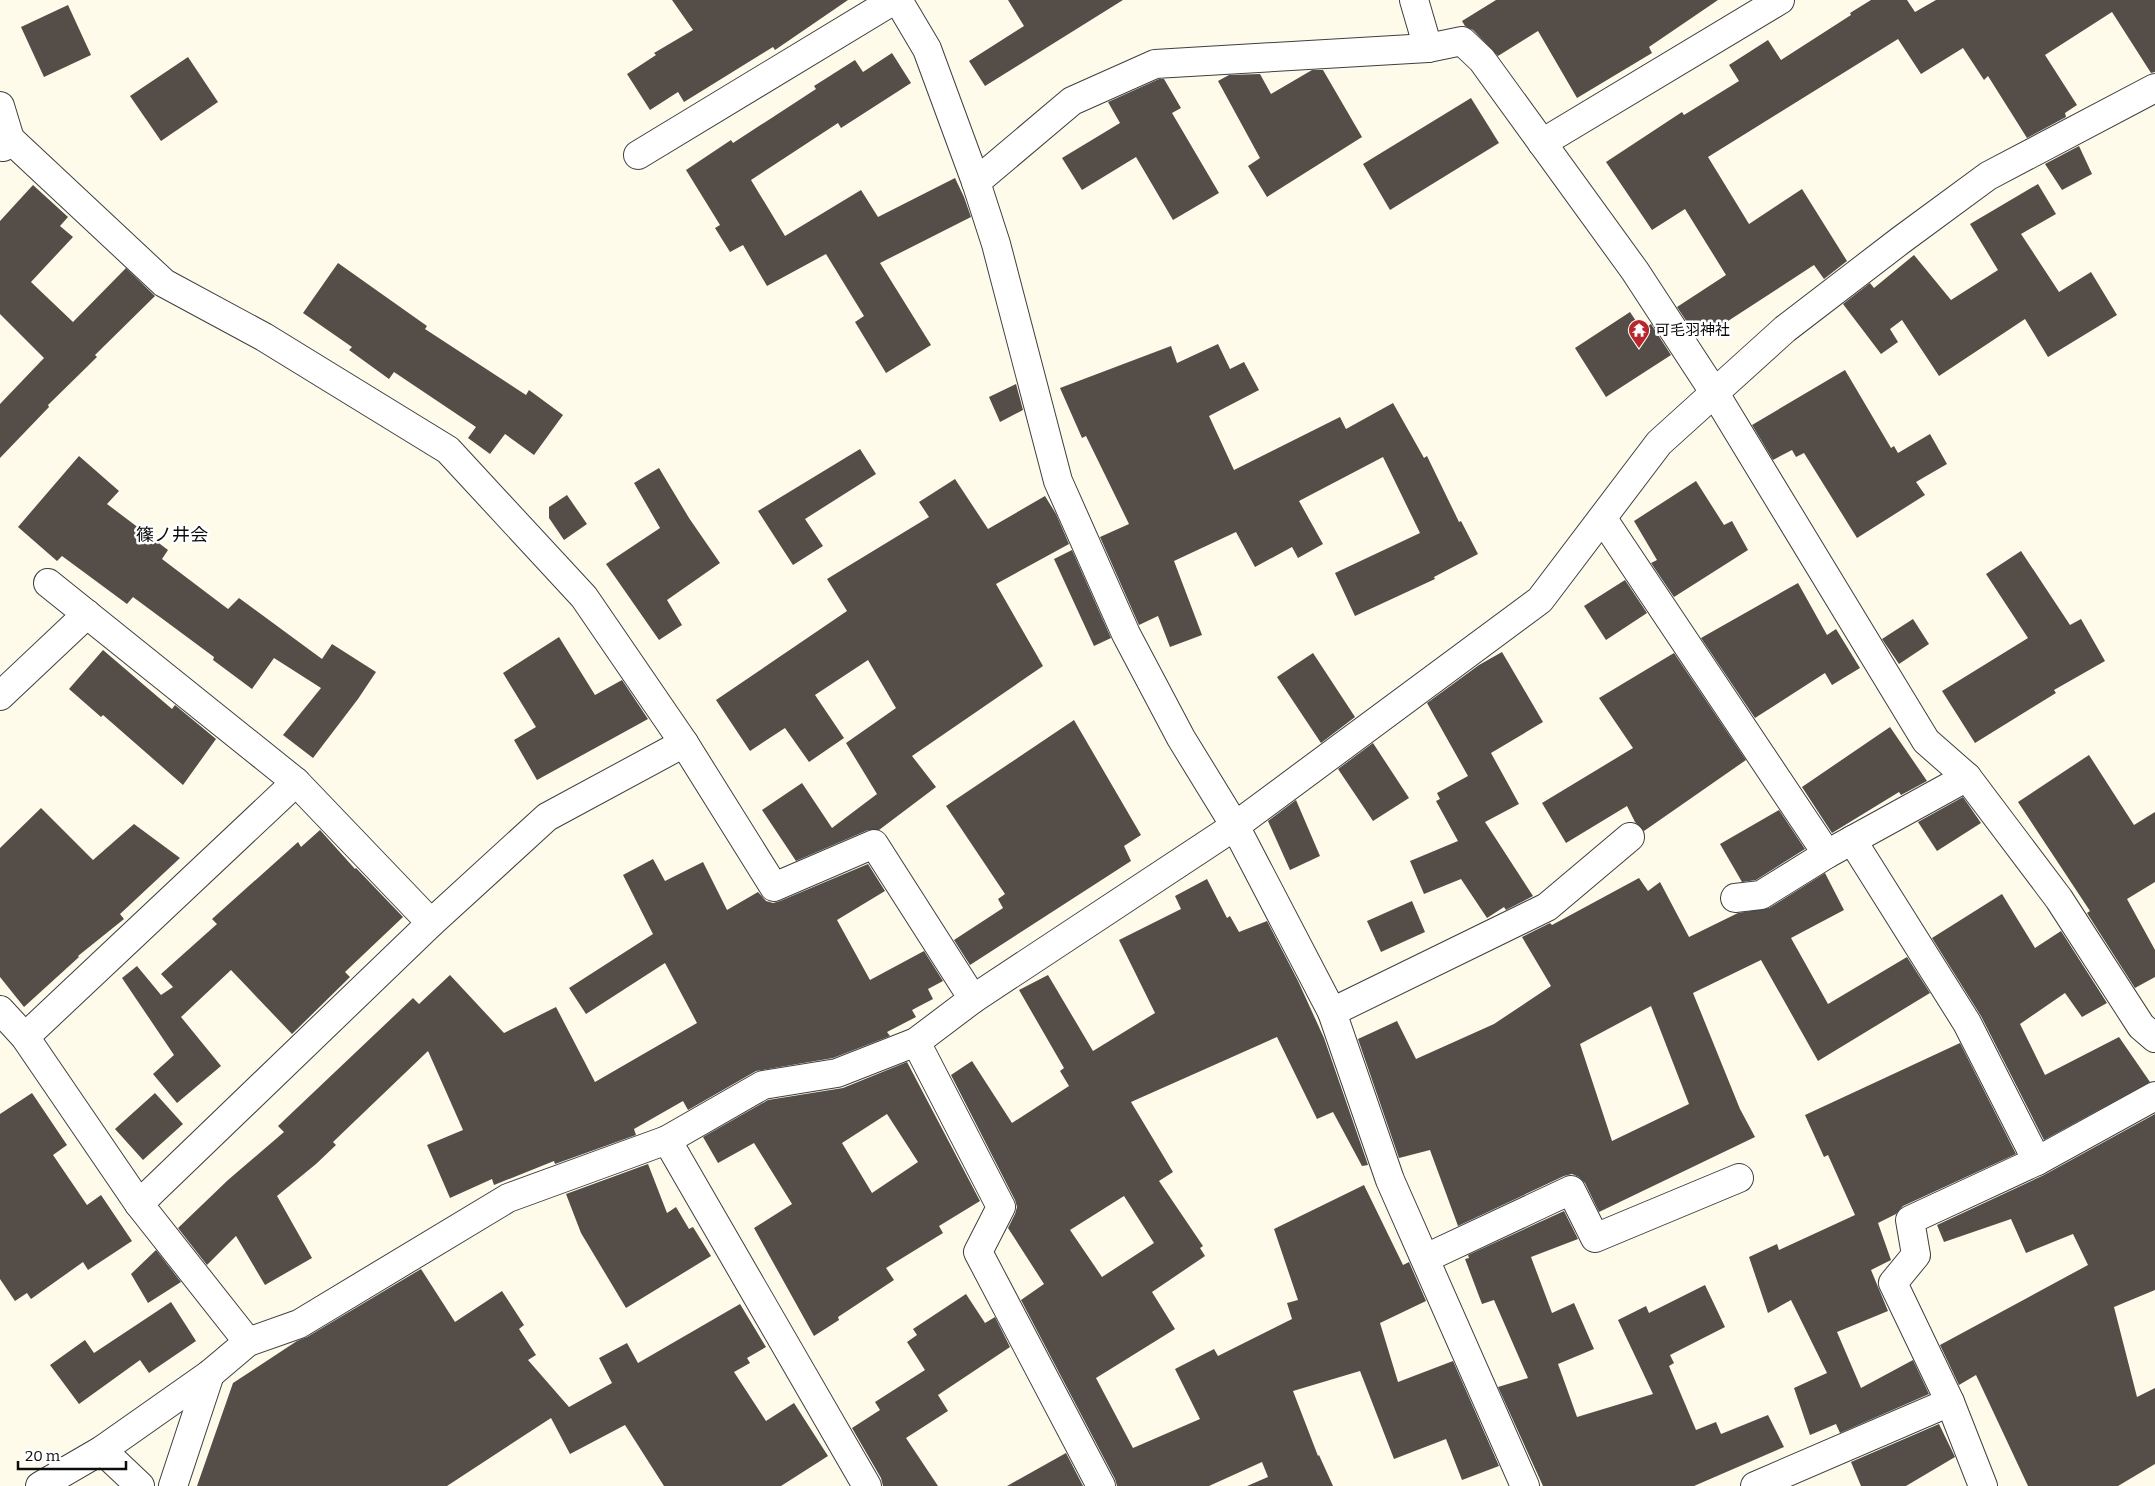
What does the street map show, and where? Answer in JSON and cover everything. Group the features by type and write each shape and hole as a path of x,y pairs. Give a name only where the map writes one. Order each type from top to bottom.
{"street":[{"path":"638,155 896,0 927,49 976,182 996,244 1058,481 1126,634 1181,738 1235,826 1332,1012 1390,1180 1525,1486"},
{"path":"1414,0 1428,48"},
{"path":"1542,143 1780,0"},
{"path":"976,182 1072,101 1155,64 1428,48 1462,41 1482,60 1636,271 1714,392 1926,741 1967,777 2059,899 2141,1026 2155,1038"},
{"path":"40,1486 102,1450 210,1374 248,1342 299,1324 508,1198 667,1140 763,1085 837,1073 916,1042 973,999 1235,826 1540,600 1659,443 1785,329 1988,176 2155,88"},
{"path":"0,106 4,141 164,283 264,337 448,450 584,597 684,743 774,887 874,844 973,999"},
{"path":"1603,519 1827,854"},
{"path":"48,583 296,782 432,923"},
{"path":"0,696 87,614"},
{"path":"139,1204 432,923 547,817 684,743"},
{"path":"1735,898 1761,895 1827,854 1967,777"},
{"path":"26,1037 296,782"},
{"path":"1332,1012 1547,907 1630,837"},
{"path":"1852,840 1967,1024 2037,1161"},
{"path":"0,1010 26,1037 139,1204 248,1342"},
{"path":"916,1042 1001,1207 978,1252 1101,1486"},
{"path":"1983,1486 1950,1402 1893,1283 1916,1255 1910,1220 2037,1161 2155,1096"},
{"path":"667,1140 866,1486"},
{"path":"1426,1258 1572,1190 1595,1238 1739,1178"},
{"path":"173,1486 210,1374"},
{"path":"1755,1486 1950,1402"},
{"path":"102,1450 140,1486"}],"building":[{"path":"672,0 848,0 775,50 773,47 684,102 678,92 650,110 627,74 656,55 654,53 693,30"},
{"path":"1008,0 1123,0 985,86 969,61 1024,26"},
{"path":"1496,0 1718,0 1649,47 1652,53 1577,98 1538,31 1498,56 1473,30 1465,26 1462,21"},
{"path":"1871,0 1907,0 1915,12 1936,0 2155,0 2155,72 2151,73 2112,12 2045,55 2077,105 2065,113 2066,117 2027,138 1988,76 1984,80 1963,48 1921,74 1898,39 1708,157 1749,224 1802,189 1847,261 1824,279 1814,265 1708,334 1706,331 1697,337 1677,307 1726,275 1685,209 1652,230 1606,162 1682,112 1684,115 1739,81 1729,65 1768,40 1781,60"},
{"path":"68,5 91,55 44,77 21,27"},
{"path":"892,53 911,83 841,128 838,123 751,180 785,236 861,190 878,217 955,178 971,217 880,263 931,345 886,373 855,322 864,316 826,254 767,286 743,245 730,252 715,228 720,225 686,170 731,140 733,143 816,89 814,86 855,60 863,72"},
{"path":"188,57 218,102 161,141 130,96"},
{"path":"1312,70 1323,70 1362,137 1267,197 1248,166 1260,158 1218,81 1229,75 1260,74 1271,94"},
{"path":"1159,79 1164,79 1181,108 1172,113 1219,193 1173,220 1136,157 1082,190 1062,158 1120,123 1108,102"},
{"path":"1471,98 1499,143 1390,210 1363,164"},
{"path":"2079,146 2092,174 2062,190 2045,164"},
{"path":"2038,184 2056,214 2021,234 2059,292 2091,272 2117,315 2048,357 2025,319 1939,376 1902,320 1890,329 1898,342 1881,354 1843,304 1870,283 1874,288 1914,255 1951,300 1998,270 1970,224"},
{"path":"33,185 68,217 60,226 73,237 31,282 73,322 126,268 155,296 95,355 97,357 48,405 49,407 0,458 0,404 44,358 0,314 0,221"},
{"path":"338,263 427,326 425,329 526,395 529,390 563,415 534,455 505,434 490,454 468,438 476,427 394,372 389,379 349,350 352,347 303,313"},
{"path":"1630,312 1642,330 1651,324 1671,355 1606,397 1575,348"},
{"path":"1218,344 1230,369 1244,362 1259,390 1209,416 1234,470 1340,417 1346,429 1393,403 1424,458 1427,456 1459,522 1461,521 1478,554 1434,577 1435,579 1355,616 1335,573 1420,533 1383,457 1299,501 1323,544 1298,558 1292,547 1255,567 1236,532 1174,561 1202,635 1170,647 1158,616 1139,625 1100,537 1129,524 1086,436 1082,438 1060,388 1171,346 1177,363"},
{"path":"1845,370 1891,448 1894,446 1898,453 1930,434 1947,464 1916,482 1925,495 1857,538 1804,453 1796,457 1792,450 1773,460 1752,425"},
{"path":"1016,384 1023,410 1000,422 989,397"},
{"path":"860,449 876,474 805,519 823,546 793,565 758,511"},
{"path":"79,456 119,491 107,504 168,550 162,559 228,609 239,598 322,659 332,644 376,672 313,758 283,735 321,688 274,658 252,689 213,660 214,657 133,597 127,604 62,556 57,561 18,527"},
{"path":"659,468 689,518 720,563 667,600 682,625 659,640 606,564 660,528 634,483"},
{"path":"955,479 988,529 1045,496 1056,514 1069,544 996,584 1043,666 912,756 936,787 879,830 868,830 796,861 762,810 802,783 832,828 877,794 846,743 896,708 868,660 815,695 844,738 809,762 785,728 750,751 716,700 847,611 827,579 929,517 919,502"},
{"path":"1696,481 1724,525 1732,521 1748,550 1674,597 1651,563 1657,560 1634,521"},
{"path":"567,495 587,524 564,540 549,518 549,507"},
{"path":"1072,550 1111,638 1094,646 1054,559"},
{"path":"2021,551 2070,625 2081,619 2105,661 2054,690 2056,693 1975,743 1942,691 2028,638 1986,574"},
{"path":"1625,580 1647,613 1606,640 1584,606"},
{"path":"1798,583 1827,635 1836,629 1860,668 1832,685 1825,673 1755,718 1701,638"},
{"path":"1913,619 1929,644 1899,664 1882,639"},
{"path":"559,637 595,695 622,680 648,719 537,780 514,740 536,727 503,673"},
{"path":"103,650 172,709 175,705 216,739 183,785 103,715 101,717 69,689"},
{"path":"1502,652 1543,722 1491,753 1519,804 1485,822 1533,896 1506,910 1504,907 1487,918 1461,879 1424,894 1410,861 1458,841 1436,801 1440,799 1437,793 1468,776 1427,703 1479,665"},
{"path":"1313,653 1355,717 1321,743 1277,677"},
{"path":"1674,653 1746,760 1644,831 1635,822 1627,806 1566,843 1542,803 1633,748 1599,698"},
{"path":"1074,720 1141,835 1124,846 1131,861 970,965 954,940 1003,908 998,899 1005,894 946,806"},
{"path":"1890,727 1927,781 1901,795 1899,792 1832,833 1802,787"},
{"path":"1373,743 1409,798 1373,821 1338,769"},
{"path":"2089,755 2134,825 2155,812 2155,882 2127,899 2155,950 2155,977 2135,988 2087,913 2090,911 2018,802"},
{"path":"1963,797 1981,823 1937,851 1918,822"},
{"path":"1296,800 1320,856 1290,870 1268,821"},
{"path":"41,808 93,860 134,824 180,858 120,914 124,919 78,956 24,1007 0,977 0,848"},
{"path":"1779,810 1805,849 1756,880 1742,882 1720,844"},
{"path":"320,830 355,869 403,917 345,972 350,977 292,1034 231,970 181,1017 221,1066 177,1103 153,1074 174,1055 122,978 137,966 161,995 173,987 161,974 217,924 212,919 298,842 301,847"},
{"path":"653,859 665,881 703,862 727,910 758,892 766,901 773,903 780,901 868,864 885,891 837,920 870,980 924,951 943,981 928,989 933,999 912,1010 916,1017 887,1032 890,1036 833,1058 756,1071 688,1110 683,1101 634,1129 636,1135 555,1164 554,1161 494,1185 492,1179 450,1198 427,1145 463,1130 428,1051 333,1142 336,1145 277,1196 312,1258 265,1285 236,1236 207,1265 178,1228 228,1180 284,1132 278,1126 413,998 419,1004 450,975 504,1033 556,1007 595,1082 697,1023 665,963 586,1014 569,988 653,934 623,875"},
{"path":"1825,873 1844,910 1791,938 1828,1004 1907,957 1930,993 1818,1061 1761,960 1693,993 1740,1109 1755,1137 1599,1212 1585,1183 1579,1177 1572,1174 1564,1176 1458,1226 1430,1150 1399,1158 1358,1039 1397,1021 1416,1059 1494,1024 1551,986 1522,937 1550,923 1552,925 1639,878 1648,891 1660,882 1689,937 1738,913 1769,908","holes":["1651,1006 1689,1104 1612,1141 1580,1044"]},
{"path":"1207,879 1227,918 1230,916 1239,932 1267,921 1298,981 1324,1038 1368,1165 1362,1166 1333,1112 1317,1119 1277,1037 1131,1102 1173,1172 1159,1181 1203,1246 1200,1248 1205,1256 1152,1292 1175,1329 1096,1378 1133,1448 1200,1419 1175,1369 1214,1349 1218,1356 1292,1319 1287,1303 1298,1300 1274,1229 1364,1185 1403,1265 1409,1262 1426,1301 1380,1323 1398,1382 1453,1361 1499,1466 1462,1480 1446,1439 1394,1459 1360,1371 1293,1391 1318,1456 1333,1486 1247,1486 1268,1477 1262,1462 1209,1486 1117,1486 1021,1300 1044,1284 1008,1228 1017,1207 1015,1200 951,1075 972,1061 1012,1123 1069,1086 1060,1071 1064,1068 1019,990 1048,975 1093,1051 1155,1013 1119,940 1181,909 1175,896","holes":["1124,1196 1154,1243 1102,1277 1070,1230"]},
{"path":"2002,894 2035,948 2061,931 2107,1003 2082,1017 2065,993 2020,1024 2045,1075 2119,1037 2150,1082 2044,1140 1981,1016 1932,938"},
{"path":"1412,901 1425,932 1381,952 1367,921"},
{"path":"1960,1043 2016,1154 1903,1206 1896,1214 1878,1223 1891,1260 1871,1270 1888,1311 1837,1332 1861,1388 1913,1360 1929,1394 1840,1433 1836,1424 1810,1435 1794,1388 1827,1373 1791,1300 1768,1313 1749,1257 1777,1244 1779,1250 1855,1215 1828,1155 1824,1157 1805,1115"},
{"path":"907,1062 980,1201 939,1226 943,1233 886,1268 894,1280 838,1317 839,1320 814,1336 754,1228 792,1204 754,1143 718,1163 703,1137 768,1100 843,1088","holes":["887,1114 918,1162 872,1193 842,1143"]},
{"path":"32,1093 67,1145 53,1155 87,1205 101,1195 132,1241 88,1270 83,1262 31,1299 27,1293 15,1301 0,1279 0,1114"},
{"path":"155,1093 183,1124 143,1160 115,1129"},
{"path":"2155,1114 2155,1290 2114,1307 2137,1397 2155,1388 2155,1464 2118,1486 2028,1486 1976,1375 1959,1385 1940,1345 2088,1265 2073,1234 2026,1253 2011,1219 1944,1242 1937,1225 2044,1175"},
{"path":"648,1164 667,1213 676,1207 689,1229 693,1227 711,1256 626,1308 581,1233 566,1194"},
{"path":"1564,1211 1578,1239 1531,1257 1552,1313 1574,1303 1594,1349 1558,1364 1577,1417 1653,1394 1618,1320 1646,1306 1649,1313 1705,1285 1725,1327 1670,1355 1674,1363 1669,1366 1696,1430 1716,1422 1721,1434 1768,1415 1784,1447 1694,1486 1543,1486 1498,1387 1528,1378 1494,1300 1482,1304 1465,1259 1469,1258 1468,1255"},
{"path":"156,1250 181,1282 148,1303 131,1274"},
{"path":"421,1269 455,1322 502,1291 524,1325 519,1329 536,1355 528,1360 569,1407 612,1383 599,1358 627,1343 638,1363 740,1304 766,1347 747,1358 750,1363 734,1372 766,1421 794,1403 828,1456 781,1486 664,1486 625,1425 570,1454 551,1418 447,1486 197,1486 233,1383 297,1341 307,1337"},
{"path":"966,1294 985,1323 995,1317 1010,1347 938,1395 948,1411 906,1438 938,1486 883,1486 881,1478 852,1428 880,1410 875,1402 925,1370 907,1342 917,1335 913,1329"},
{"path":"171,1302 196,1341 149,1373 140,1360 79,1404 50,1365 85,1340 94,1353"},
{"path":"1939,1424 1955,1457 1906,1486 1861,1486 1851,1462"},
{"path":"1066,1453 1083,1486 1007,1486"}],"place":[{"name":"可毛羽神社","path":"1639,349"}],"district":[{"name":"篠ノ井会","path":"172,535"}]}
